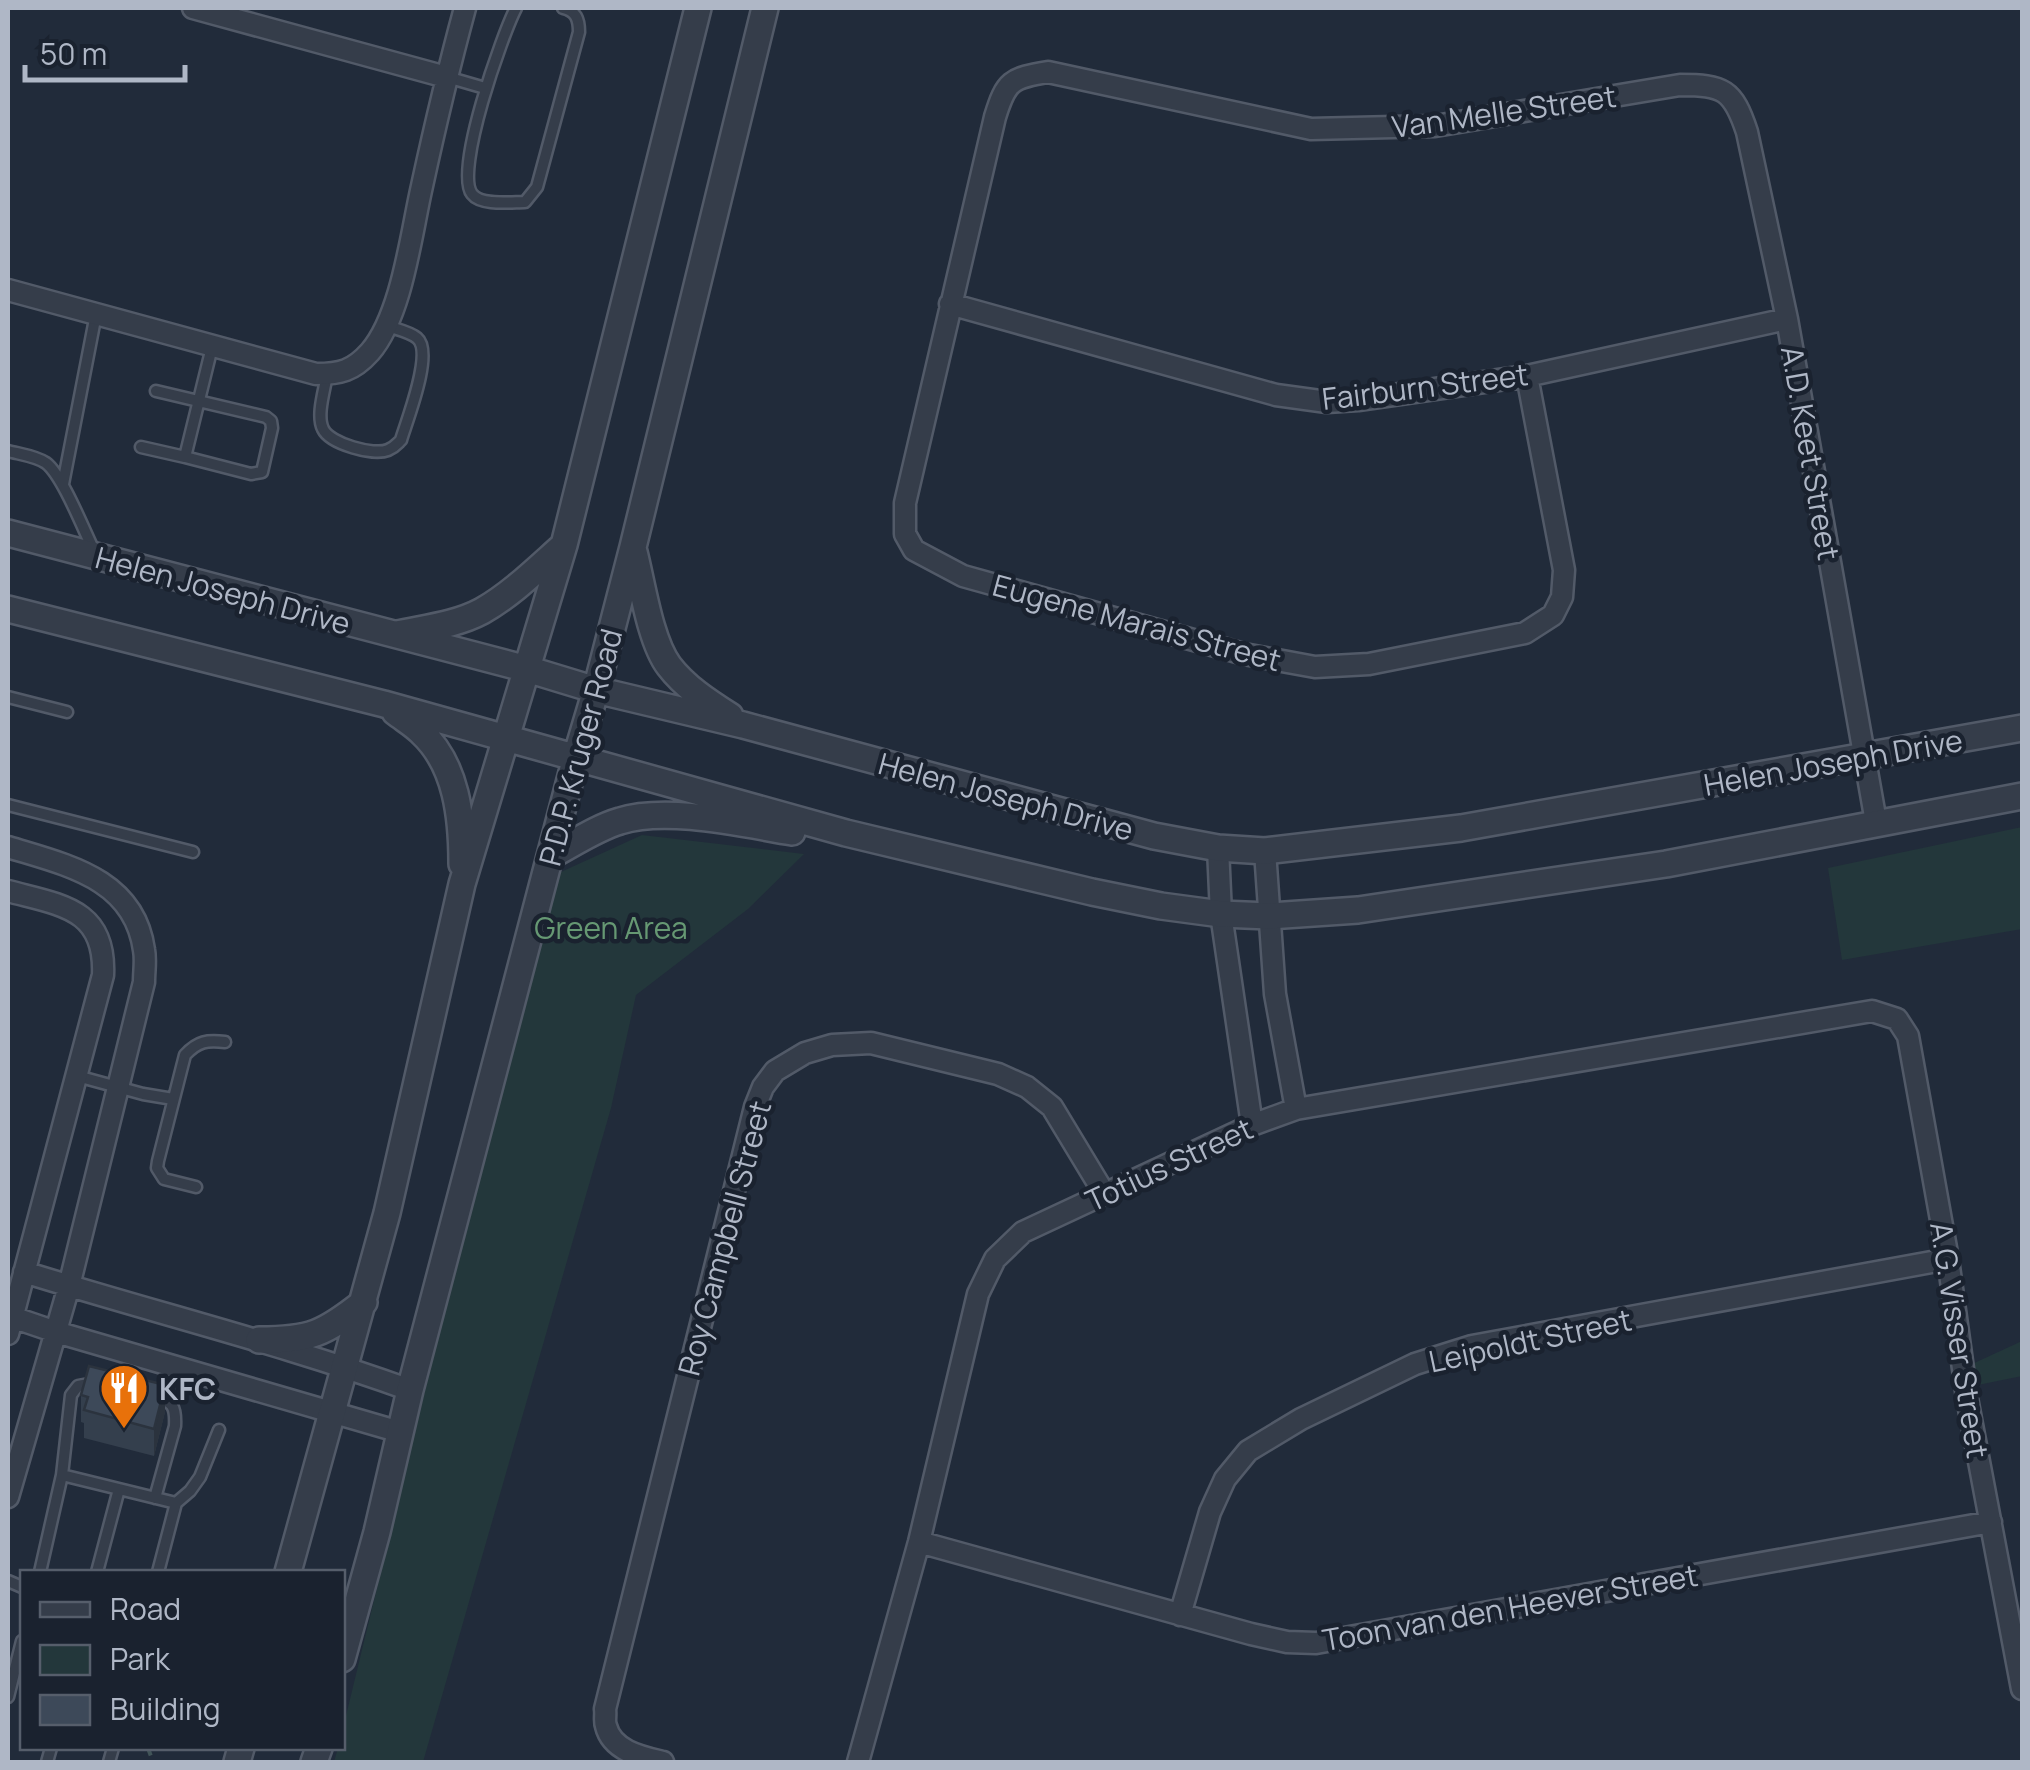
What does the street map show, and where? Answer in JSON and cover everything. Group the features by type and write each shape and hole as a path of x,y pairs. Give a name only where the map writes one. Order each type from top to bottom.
{"street":[{"path":"193,8 446,77"},
{"path":"8,290 316,374 339,374 357,365 372,350 386,326 398,292 446,77 466,8"},
{"path":"289,1570 387,1213 462,884 564,545 698,8"},
{"name":"P.D.P. Kruger Road","path":"345,1649 633,547 765,8"},
{"name":"Van Melle Street","path":"950,304 1002,92 1025,76 1048,72 1311,129 1435,126 1680,85 1709,85 1725,92"},
{"name":"A.D. Keet Street","path":"1725,92 1738,105 1748,132 1787,319 1876,822"},
{"name":"Fairburn Street","path":"950,304 1276,395 1327,402 1527,376 1787,319"},
{"name":"Eugene Marais Street","path":"950,304 904,503 905,534 914,550 963,576 1244,654 1315,668 1369,664 1525,632 1553,615 1562,597 1564,570 1527,376"},
{"name":"Helen Joseph Drive","path":"8,533 1154,836 1218,848 1265,850 1462,828 2022,728"},
{"path":"392,635 480,612 564,545"},
{"path":"633,547 657,644 666,663 682,681 742,725"},
{"path":"8,610 384,704 846,834 1109,895 1222,914 1270,916 1358,910 1646,867 2022,796"},
{"path":"384,704 421,731 451,777 462,848 462,884"},
{"path":"550,856 607,825 654,815 828,837 846,834"},
{"path":"8,847 98,879 120,896 135,920 144,950 144,982 69,1286 8,1496"},
{"path":"1218,848 1222,914 1252,1124"},
{"path":"1265,850 1275,994 1296,1109"},
{"path":"8,890 55,904 87,919 99,936 104,955 104,974 76,1076 16,1269 9,1322 56,1332 400,1432"},
{"name":"Totius Street","path":"858,1762 919,1542 978,1294 995,1259 1023,1232 1252,1124 1296,1109 1872,1011"},
{"name":"A.G. Visser Street","path":"1872,1011 1897,1019 1908,1036 1968,1398 2022,1689"},
{"name":"Roy Campbell Street","path":"663,1762 632,1754 614,1741 606,1726 606,1709 755,1107 774,1071 805,1053 832,1044 872,1044 998,1074 1028,1087 1052,1107 1104,1192"},
{"name":"Leipoldt Street","path":"1180,1615 1210,1512 1225,1479 1248,1451 1301,1419 1415,1364 1472,1346 1948,1260"},
{"path":"16,1269 344,1366 410,1390"},
{"path":"259,1340 314,1336 364,1302"},
{"name":"Toon van den Heever Street","path":"919,1542 1180,1615 1287,1642 1316,1643 1991,1522"}],"lane":[{"path":"516,8 485,88 466,177 470,192 480,200 524,202 537,186 579,32 578,18 572,10 563,8"},
{"path":"446,77 485,88"},
{"path":"63,484 96,314"},
{"path":"328,374 320,420 326,434 335,442 376,452 395,446 423,362 422,346 414,336 386,326"},
{"path":"185,457 212,347"},
{"path":"141,447 250,474 262,472 265,465 272,436 271,421 156,391"},
{"path":"8,451 48,464 63,484 96,556"},
{"path":"8,697 67,712"},
{"path":"8,805 193,852"},
{"path":"196,1186 164,1179 157,1168 186,1055 196,1044 208,1040 225,1042"},
{"path":"76,1076 173,1099"},
{"path":"40,1570 62,1475 67,1416 74,1390 88,1383 112,1388"},
{"path":"150,1396 169,1400 176,1416 155,1498"},
{"path":"159,1570 176,1503 200,1477 218,1430"},
{"path":"62,1475 176,1503"},
{"path":"98,1570 119,1489"},
{"path":"8,1697 20,1648"}],"green space":[{"path":"2022,827 2022,929 1842,960 1828,868"},
{"name":"Green Area","path":"642,835 804,854 748,909 636,995 611,1108 423,1762 334,1762 337,1750 345,1750 345,1720 550,877"},
{"path":"2022,1341 2022,1376 1973,1386 1970,1365"}],"building":[{"path":"89,1366 165,1385 154,1429 84,1410 88,1397 81,1395"}],"place":[{"name":"KFC","path":"124,1430"}]}
